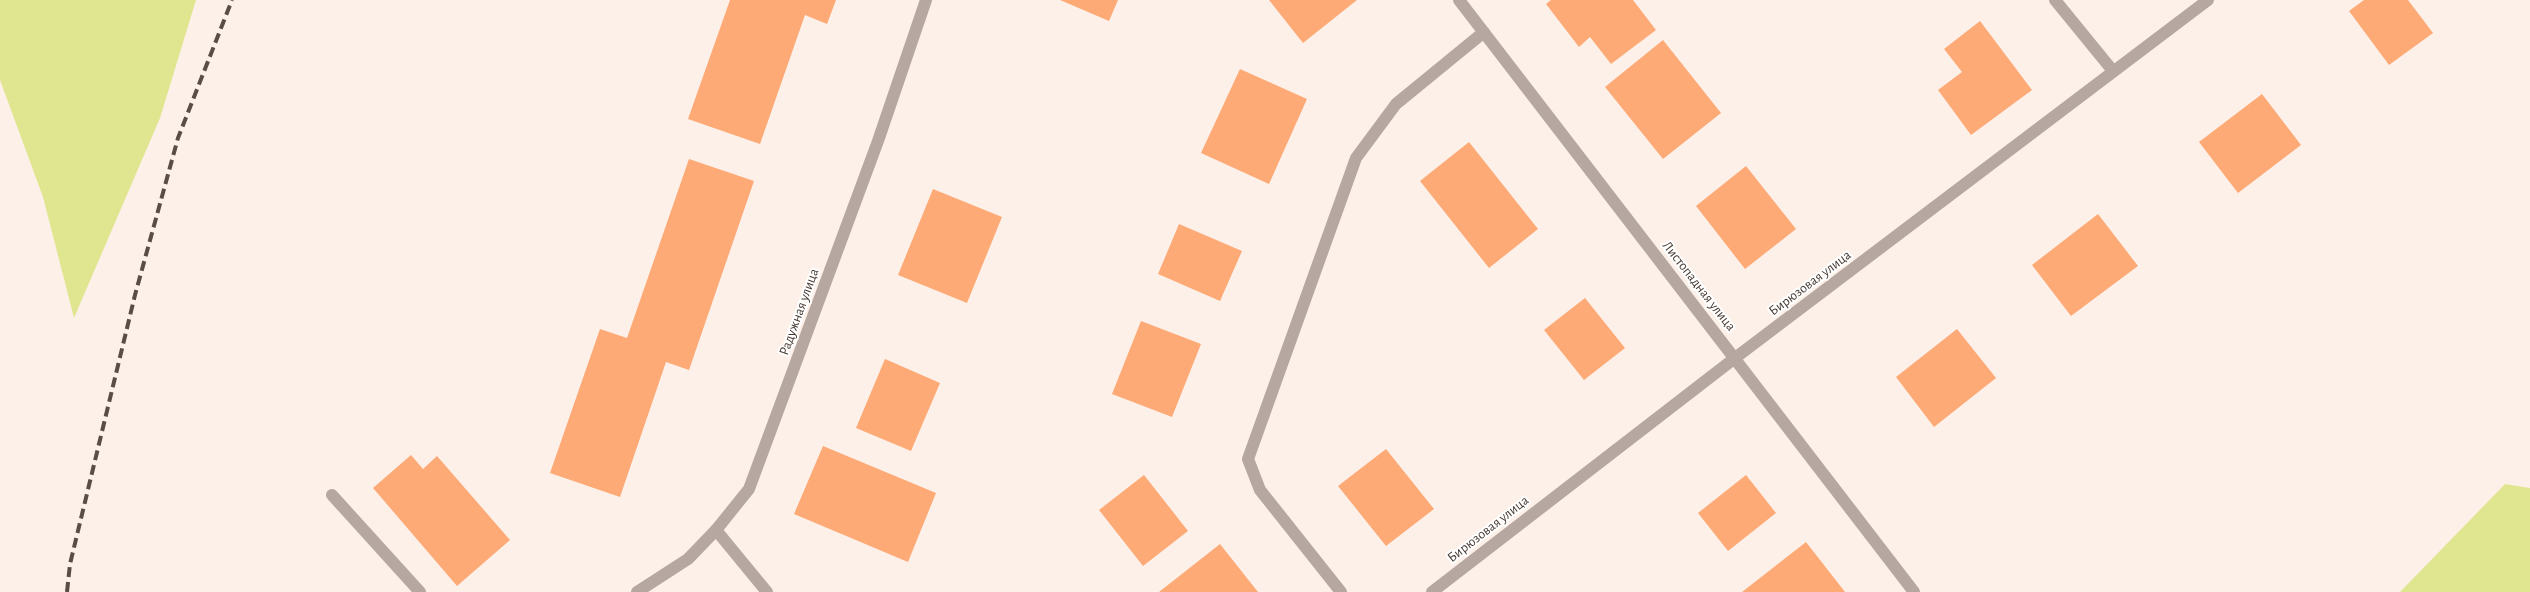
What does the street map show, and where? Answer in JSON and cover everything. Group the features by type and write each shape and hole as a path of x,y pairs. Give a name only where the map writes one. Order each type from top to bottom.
{"street":[{"name":"Радужная улица","path":"637,592 688,559 716,530 748,489 878,141 926,0"},
{"name":"Листопадная улица","path":"1459,0 1914,592"},
{"path":"2055,0 2113,71"},
{"name":"Бирюзовая улица","path":"1432,592 1735,358 2208,0"},
{"path":"1340,592 1260,490 1248,458 1356,158 1396,104 1484,32"},
{"path":"332,494 420,592"},
{"path":"716,530 767,592"}],"green space":[{"path":"0,0 196,0 160,118 74,318 43,197 0,80"},
{"path":"2505,484 2530,488 2530,592 2400,592"}],"building":[{"path":"730,0 836,0 827,24 805,15 760,144 688,119"},
{"path":"1060,0 1118,0 1109,21"},
{"path":"1269,0 1357,0 1303,43"},
{"path":"1551,0 1633,0 1656,30 1611,64 1590,37 1579,47 1546,4"},
{"path":"2364,0 2408,0 2433,33 2389,65 2349,11"},
{"path":"1980,21 2032,90 1971,135 1938,90 1962,72 1944,49"},
{"path":"1663,40 1721,113 1663,159 1605,87"},
{"path":"1240,69 1307,99 1269,184 1201,153"},
{"path":"2262,94 2301,145 2238,193 2199,142"},
{"path":"1469,142 1538,229 1489,268 1420,181"},
{"path":"689,159 754,181 689,370 666,362 620,497 550,473 600,329 627,338"},
{"path":"1746,166 1796,229 1745,269 1696,206"},
{"path":"933,189 1002,217 967,303 898,275"},
{"path":"2098,214 2138,266 2071,316 2032,265"},
{"path":"1179,224 1242,251 1220,301 1158,274"},
{"path":"1585,298 1625,348 1584,380 1544,330"},
{"path":"1141,321 1201,344 1172,417 1112,394"},
{"path":"1957,329 1996,378 1934,427 1896,377"},
{"path":"885,359 940,383 911,451 856,428"},
{"path":"823,446 936,493 908,562 794,514"},
{"path":"1386,449 1434,509 1386,546 1338,486"},
{"path":"411,455 423,469 437,456 510,540 457,586 373,488"},
{"path":"1144,475 1188,531 1143,566 1099,510"},
{"path":"1746,475 1776,513 1728,551 1698,513"},
{"path":"1806,542 1845,592 1742,592"},
{"path":"1220,544 1258,592 1159,592"}],"railway":[{"path":"67,592 70,564 135,295 178,138 232,0"}]}
